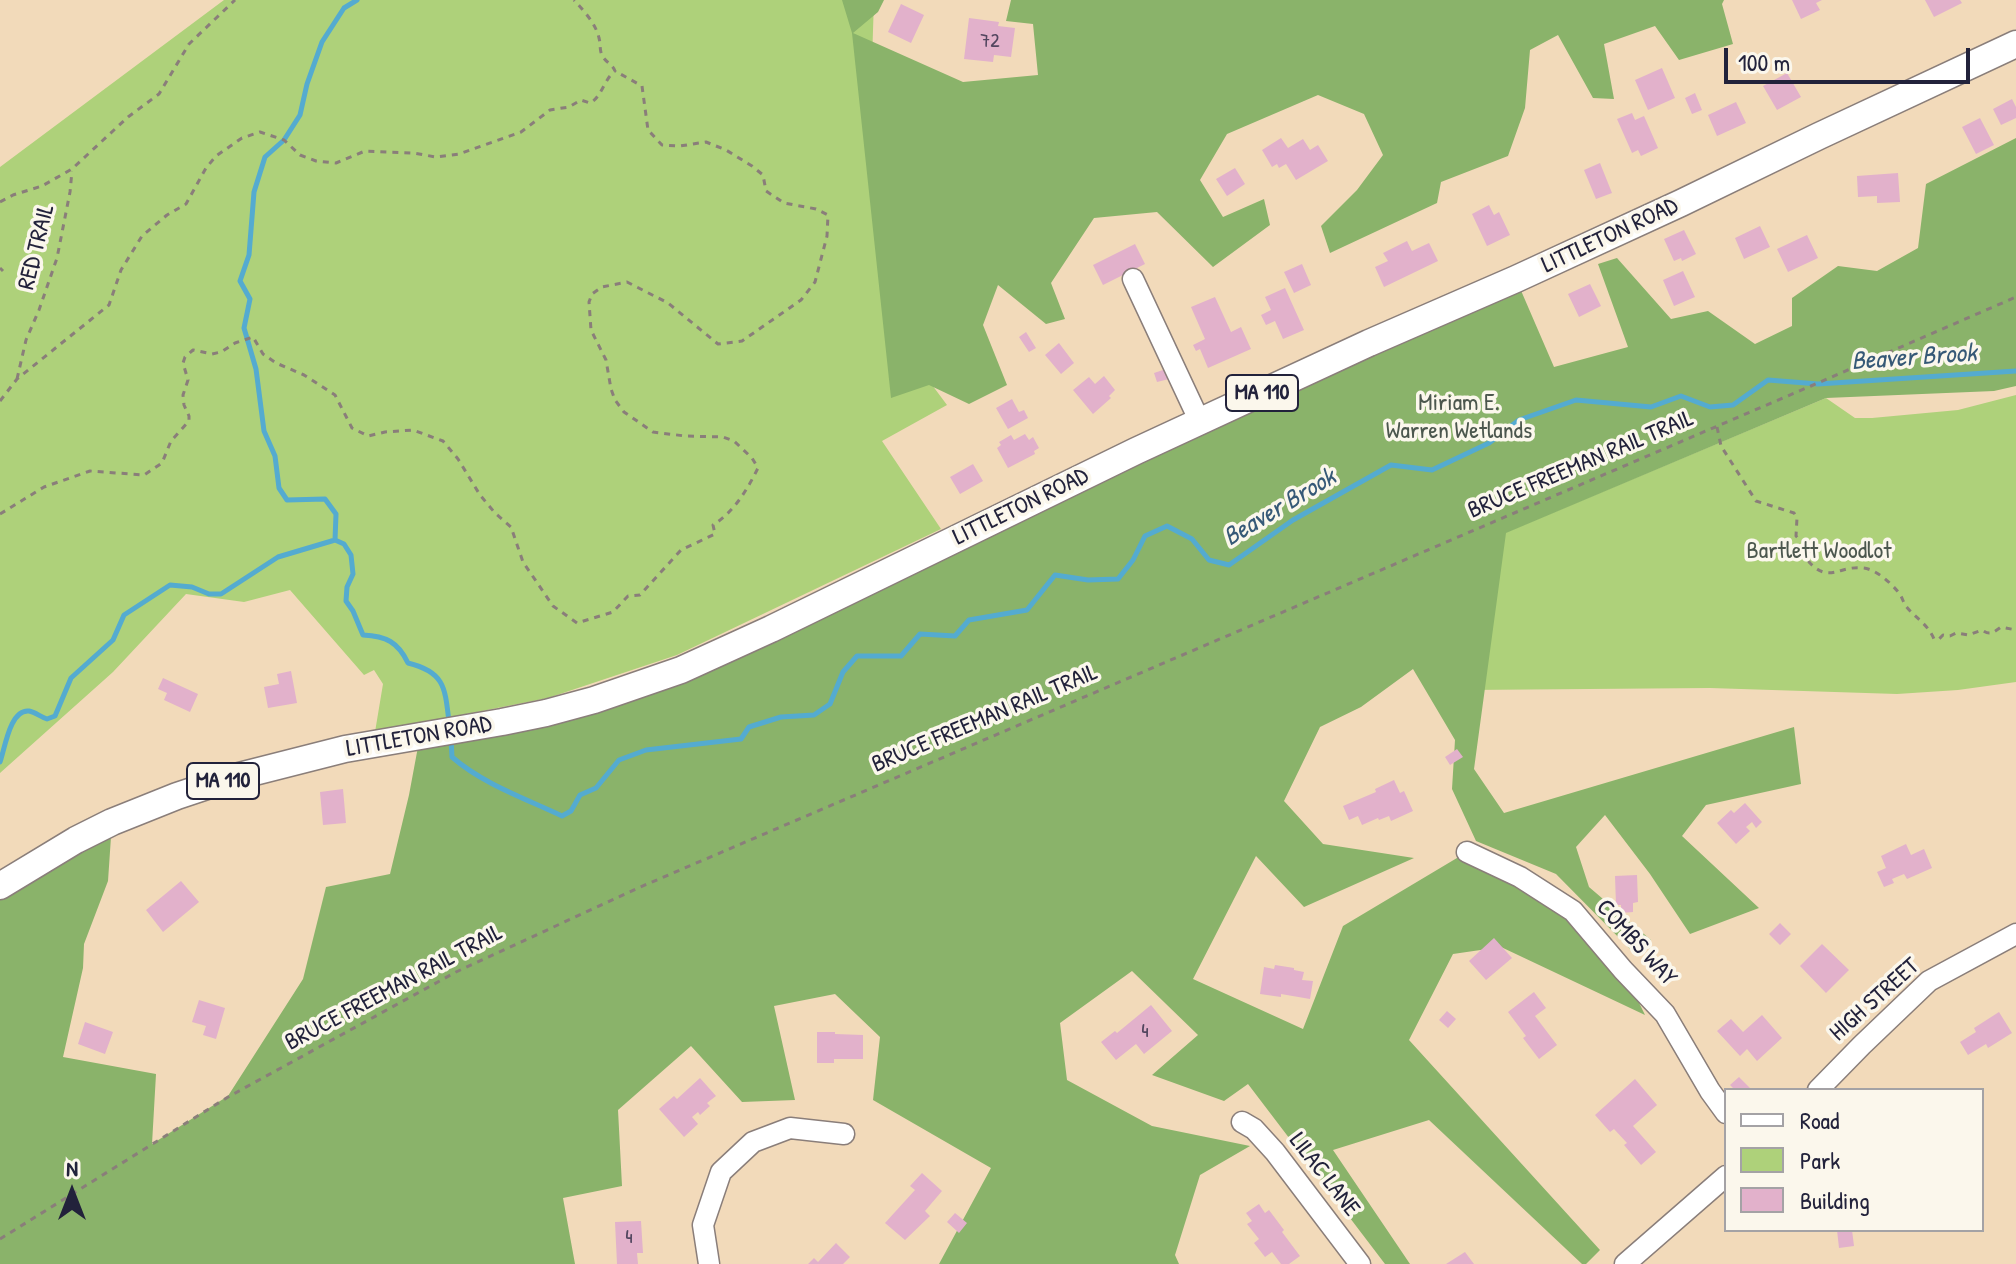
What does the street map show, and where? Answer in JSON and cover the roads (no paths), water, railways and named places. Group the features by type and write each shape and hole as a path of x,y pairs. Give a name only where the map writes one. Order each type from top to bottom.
{"main road":[{"name":"LITTLETON ROAD","path":"0,886 112,822 231,778 314,756 502,722 594,700 681,670 1136,451 1681,203 2016,44"}],"street":[{"path":"1133,279 1200,422"},
{"name":"COMBS WAY","path":"1467,852 1520,877 1573,911 1665,1014 1724,1110"},
{"name":"HIGH STREET","path":"1820,1088 1929,981 2016,934"},
{"name":"LILAC LANE","path":"1242,1122 1254,1129 1275,1152 1360,1264"},
{"path":"709,1264 703,1225 721,1172 753,1142 790,1128 844,1134"},
{"path":"1625,1264 1724,1178"}],"waterway":[{"path":"335,540 336,514 325,499 287,500 279,488 275,456 264,431 256,369 244,328 250,299 240,281 249,255 254,192 265,157 284,140 300,115 322,42 344,8 357,0"},
{"name":"Beaver Brook","path":"451,739 452,757 464,767 504,790 562,816 571,811 580,795 596,788 619,760 646,750 741,739 749,727 781,717 814,715 830,704 843,672 857,656 901,656 920,634 955,636 969,620 1027,610 1055,575 1088,580 1118,579 1133,560 1145,536 1167,526 1192,539 1209,560 1229,565 1293,520 1391,465 1432,470 1489,443 1519,420 1576,400 1651,407 1681,396 1710,407 1733,405 1768,380 1818,384 2016,371"},
{"name":"Beaver Brook","path":"0,762 9,730 17,716 29,711 47,719 55,716 71,678 113,640 124,615 170,585 221,594 278,557 335,540 344,544 351,555 353,574 347,587 346,601 363,635 390,642 408,663 436,677 444,691 449,722"}],"park label":[{"name":"Miriam E. Warren Wetlands","path":"1459,418"},
{"name":"Bartlett Woodlot","path":"1819,552"}]}
